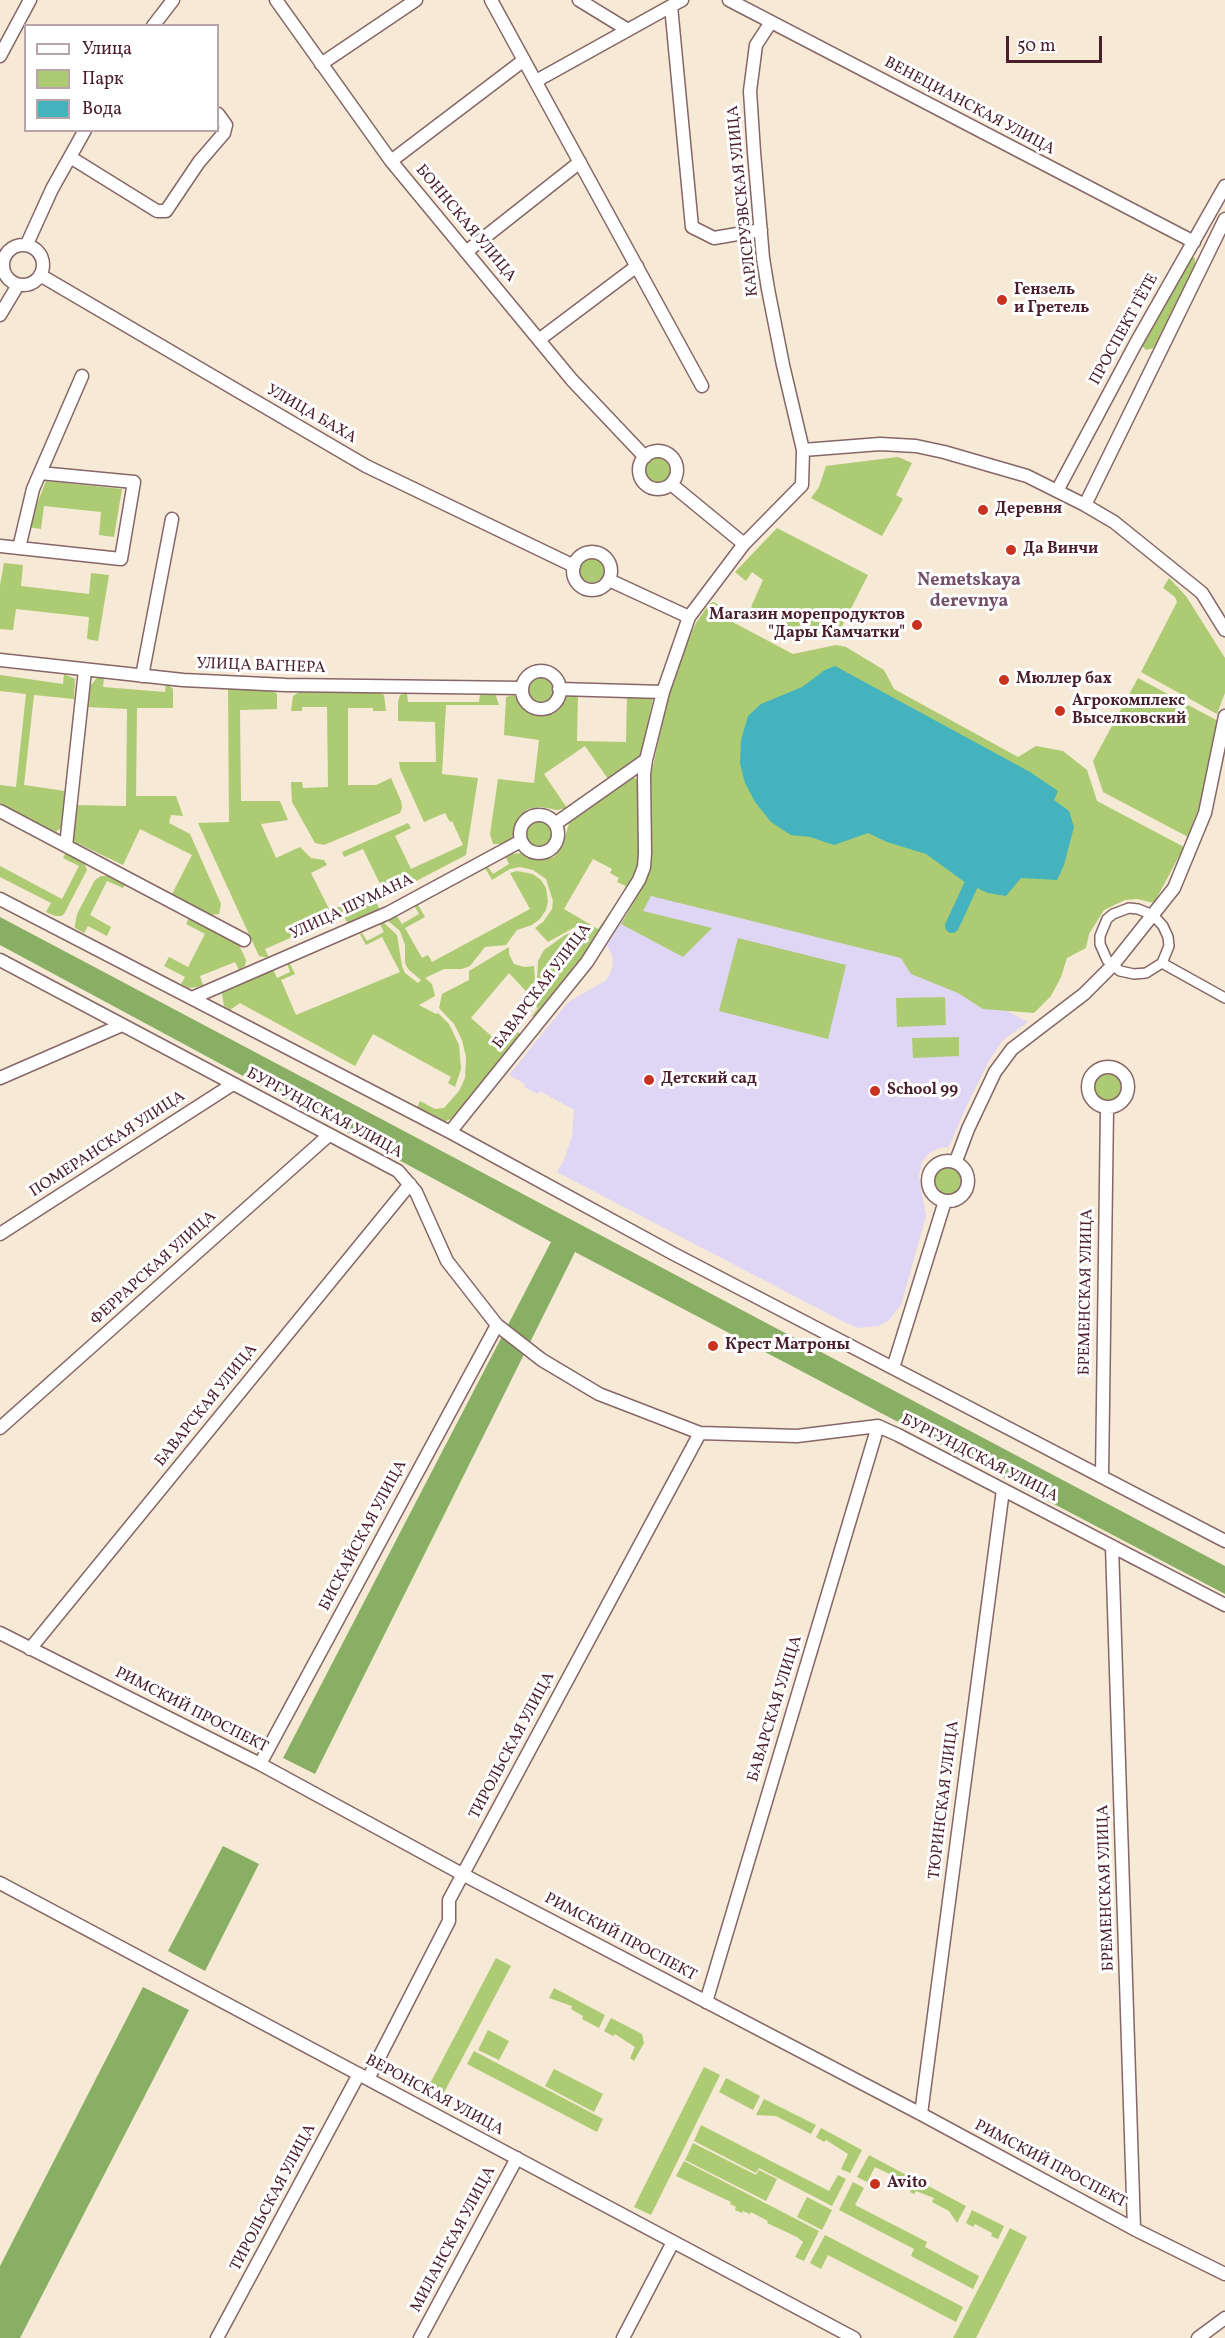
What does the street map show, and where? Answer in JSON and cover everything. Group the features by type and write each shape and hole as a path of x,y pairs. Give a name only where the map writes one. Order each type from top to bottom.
{"street":[{"path":"0,56 30,0"},
{"path":"155,24 173,0"},
{"name":"БОННСКАЯ УЛИЦА","path":"276,0 391,161 572,380 645,457"},
{"path":"321,64 416,0"},
{"path":"491,0 702,386"},
{"path":"579,0 628,30"},
{"path":"536,81 682,0"},
{"name":"ВЕНЕЦИАНСКАЯ УЛИЦА","path":"729,0 1194,242"},
{"path":"670,6 692,227 714,238 761,230"},
{"name":"КАРЛСРУЭВСКАЯ УЛИЦА","path":"771,21 756,45 750,91 763,258 777,335 803,450"},
{"path":"391,161 524,60"},
{"path":"70,157 158,211 166,211 199,162 224,133 226,125 219,115"},
{"path":"27,244 52,189 84,132"},
{"path":"466,252 580,162"},
{"name":"ПРОСПЕКТ ГЁТЕ","path":"1057,491 1136,343 1225,186"},
{"path":"1085,504 1225,219"},
{"path":"27,244 42,257 43,263 40,275 30,284 18,285 12,282 4,272 3,252 15,246 27,244"},
{"path":"540,339 637,266"},
{"name":"УЛИЦА БАХА","path":"40,275 366,466 574,566"},
{"path":"0,315 18,285"},
{"path":"19,548 33,489 82,376"},
{"path":"803,450 880,444 916,446 1027,476 1085,504 1114,522 1202,593 1225,630"},
{"name":"БАВАРСКАЯ УЛИЦА","path":"450,1132 587,962 639,880 644,867 645,853 644,774 646,760 663,692 688,617 744,544 802,485 803,450"},
{"path":"658,451 674,460 677,473 671,484 654,489 644,483 639,471 645,457 658,451"},
{"path":"0,546 121,559 134,482 40,473"},
{"path":"671,484 744,544"},
{"path":"142,676 172,519"},
{"path":"593,552 599,554 608,562 609,580 600,588 588,590 582,588 574,578 574,566 581,556 593,552"},
{"path":"609,580 688,617"},
{"name":"УЛИЦА ВАГНЕРА","path":"0,660 142,676 286,685 522,688"},
{"path":"66,846 85,670"},
{"path":"541,671 553,676 559,689 558,698 554,704 543,709 526,702 522,688 529,675 541,671"},
{"path":"559,689 663,692"},
{"path":"956,1161 968,1129 995,1072 1012,1049 1084,994 1112,966 1174,888 1205,813 1225,716"},
{"path":"555,824 646,760"},
{"path":"0,811 244,940"},
{"path":"539,815 551,819 555,824 556,842 547,851 529,850 521,841 520,828 528,818 539,815"},
{"name":"УЛИЦА ШУМАНА","path":"192,998 388,913 521,841"},
{"path":"0,899 450,1132 672,1253 1225,1541"},
{"path":"1129,908 1153,915 1163,926 1168,937 1169,946 1162,963 1146,973 1134,974 1112,966 1102,952 1100,944 1100,936 1107,919 1129,908"},
{"name":"БУРГУНДСКАЯ УЛИЦА","path":"0,960 398,1171 416,1192 447,1261 497,1325 542,1360 599,1394 700,1433 797,1436 878,1426 1225,1605"},
{"path":"1162,963 1225,998"},
{"path":"0,1078 122,1025"},
{"name":"ПОМЕРАНСКАЯ УЛИЦА","path":"0,1234 233,1084"},
{"name":"БРЕМЕНСКАЯ УЛИЦА","path":"1102,1477 1102,1297 1107,1108"},
{"name":"ФЕРРАРСКАЯ УЛИЦА","path":"0,1428 329,1135"},
{"path":"956,1161 962,1165 968,1176 967,1189 958,1199 945,1201 931,1192 928,1186 928,1175 939,1162 956,1161"},
{"name":"БАВАРСКАЯ УЛИЦА","path":"30,1649 410,1184"},
{"path":"893,1368 945,1201"},
{"name":"БИСКАЙСКАЯ УЛИЦА","path":"260,1764 497,1325"},
{"name":"БАВАРСКАЯ УЛИЦА","path":"706,2002 878,1426"},
{"name":"ТИРОЛЬСКАЯ УЛИЦА","path":"218,2338 449,1921 448,1904 462,1875 700,1433"},
{"name":"ТЮРИНСКАЯ УЛИЦА","path":"921,2114 1003,1490"},
{"name":"БРЕМЕНСКАЯ УЛИЦА","path":"1112,1546 1134,2229"},
{"name":"РИМСКИЙ ПРОСПЕКТ","path":"0,1632 260,1764 462,1875 921,2114 1134,2229 1225,2274"},
{"name":"ВЕРОНСКАЯ УЛИЦА","path":"0,1883 673,2242 834,2333 854,2338"},
{"name":"МИЛАНСКАЯ УЛИЦА","path":"420,2338 517,2158"},
{"path":"623,2338 673,2242"},
{"path":"1198,2338 1225,2318"}],"shaded area":[{"name":"School 99","path":"655,824 1028,1022 1002,1041 989,1061 949,1147 939,1148 929,1153 922,1162 919,1176 926,1216 901,1305 888,1321 879,1326 858,1328 844,1322 557,1172 564,1160 572,1136 574,1110 540,1091 538,1094 524,1087 525,1084 509,1075 568,1002 605,981 609,976 613,965 612,955 607,945 646,884 653,868"}],"green space":[{"path":"1190,257 1195,258 1195,266 1154,348 1146,350 1142,346 1143,342"},
{"path":"658,457 667,461 671,470 667,479 658,483 649,479 645,470 649,461"},
{"path":"898,457 912,463 896,495 903,499 882,536 811,498 819,487 826,466"},
{"path":"46,481 122,489 114,537 99,535 101,512 44,506 41,529 28,527"},
{"path":"777,528 868,575 840,630 834,633 803,636 751,607 763,580 752,572 746,581 735,572"},
{"path":"592,559 601,563 605,572 601,581 592,585 583,581 579,572 583,563"},
{"path":"4,563 23,565 21,586 89,594 91,573 109,575 98,641 87,639 89,617 16,609 13,630 0,629 0,585"},
{"path":"1169,578 1186,596 1225,658 1225,693 1217,714 1141,672 1177,602 1175,597 1163,588"},
{"path":"714,602 722,607 725,618 793,654 836,645 846,647 884,670 894,689 1018,757 1036,746 1063,751 1087,770 1097,801 1184,847 1154,903 1137,899 1125,900 1104,910 1089,934 1086,948 1067,958 1061,977 1051,996 1034,1013 983,1009 958,993 911,974 901,958 651,896 643,911 712,928 683,957 621,924 650,871 651,775 667,702 683,652 696,623 709,604"},
{"path":"64,674 75,679 74,699 34,695 24,785 65,791 62,827 56,832 0,803 0,785 16,787 26,694 0,691 0,675 63,684"},
{"path":"540,677 549,681 553,690 549,699 540,703 531,699 527,690 531,681"},
{"path":"97,678 104,678 103,687 165,692 166,683 173,689 173,708 137,708 136,796 176,796 183,816 171,815 169,823 190,834 221,904 219,914 211,915 172,894 192,855 140,829 123,865 73,840 76,805 126,806 127,709 88,707 90,686"},
{"path":"1138,678 1218,721 1203,797 1188,837 1103,792 1093,761"},
{"path":"228,689 272,689 277,694 277,709 240,710 241,801 280,801 288,820 261,824 276,858 300,847 311,858 324,860 327,865 311,873 330,911 381,886 363,849 344,857 342,852 408,823 411,828 395,836 411,869 463,845 452,821 450,822 445,813 424,822 400,769 399,762 436,762 435,722 398,721 400,695 407,693 408,702 479,702 480,693 495,693 499,705 446,705 442,774 478,778 466,855 376,902 380,910 348,924 343,915 265,949 269,958 259,956 198,823 229,822"},
{"path":"301,691 378,692 384,695 386,711 373,711 373,708 348,708 348,785 376,785 391,778 401,801 400,813 324,845 315,843 292,802 291,782 302,782 303,788 328,787 327,707 302,707 302,711 291,711 293,696"},
{"path":"578,693 577,741 626,742 627,695 653,698 642,754 608,779 585,746 544,774 567,808 528,809 519,817 512,838 502,844 493,844 490,834 498,779 534,783 539,740 504,735 506,697 514,695 528,711 543,715 558,709 568,694"},
{"path":"631,777 639,780 642,841 638,873 624,897 621,896 626,886 617,882 619,878 610,873 612,869 593,859 564,909 598,929 610,912 613,913 601,931 538,1020 532,1016 538,1008 533,1004 535,1001 509,973 471,1018 505,1048 518,1032 523,1036 451,1119 443,1122 416,1110 420,1101 435,1109 444,1108 459,1091 465,1078 466,1057 462,1040 454,1024 439,1008 442,994 469,980 469,971 509,947 509,954 514,964 524,967 534,966 535,980 532,993 536,996 538,961 544,950 565,935 588,926 586,924 575,927 548,942 535,928 543,922 552,909 553,901 546,879 533,870 520,867 510,869 492,880 485,868 488,867 493,874 509,864 505,856 511,854 523,853 540,860 554,857 562,847 570,820"},
{"path":"538,821 547,825 551,834 547,843 538,847 529,843 525,834 529,825"},
{"path":"66,852 83,860 87,870 61,916 46,912 51,903 0,877 0,866 62,899 79,866 63,858"},
{"path":"517,871 533,874 546,888 548,901 546,910 540,919 532,925 517,930 506,945 485,947 470,966 462,969 444,969 425,978 432,984 435,996 419,1005 438,1013 449,1024 459,1045 461,1069 455,1087 448,1083 451,1077 373,1034 355,1066 240,1003 230,1010 224,1006 222,994 225,989 273,969 277,978 290,972 287,963 289,962 295,974 281,980 296,1015 400,972 382,937 366,945 360,934 362,933 367,941 384,932 380,924 383,922 397,935 405,973 418,983 421,980 408,969 405,963 405,945 400,931 387,920 396,915 402,924 419,914 414,905 417,903 425,917 405,928 422,958 428,955 432,962 530,909 510,873"},
{"path":"101,876 110,876 125,884 123,888 107,881 90,915 111,927 107,936 88,926 84,933 75,928 77,914 95,880"},
{"path":"0,917 1225,1566 1225,1594 575,1252 315,1774 283,1758 551,1242 0,945"},
{"path":"189,918 239,945 246,960 245,966 239,970 235,962 200,976 203,985 197,987 189,988 181,984 185,977 164,966 169,957 188,967 205,934 186,924"},
{"path":"738,938 846,965 828,1039 719,1011"},
{"path":"945,997 946,1025 897,1027 896,998"},
{"path":"959,1037 959,1056 913,1058 912,1038"},
{"path":"1108,1074 1119,1078 1123,1089 1119,1100 1108,1104 1097,1100 1093,1089 1097,1078"},
{"path":"948,1165 958,1170 963,1180 958,1190 948,1195 938,1190 933,1180 938,1170"},
{"path":"223,1846 259,1864 205,1971 168,1951"},
{"path":"496,1958 511,1966 439,2102 424,2095"},
{"path":"143,1987 189,2010 20,2338 0,2338 0,2266"},
{"path":"554,1988 605,2015 599,2028 582,2019 583,2016 571,2009 572,2006 549,1998"},
{"path":"611,2018 642,2034 644,2043 634,2061 630,2058 635,2047 615,2034 613,2036 604,2031"},
{"path":"488,2030 509,2041 499,2060 478,2050"},
{"path":"474,2051 603,2119 597,2132 467,2064"},
{"path":"704,2067 720,2075 651,2215 634,2207"},
{"path":"554,2069 603,2094 594,2112 545,2086"},
{"path":"726,2078 760,2096 753,2110 719,2092"},
{"path":"764,2099 816,2125 811,2134 776,2116 756,2115"},
{"path":"701,2125 829,2191 838,2175 846,2179 832,2206 759,2168 756,2173 694,2141"},
{"path":"821,2128 862,2150 850,2173 841,2169 848,2154 826,2140 824,2142 816,2137"},
{"path":"693,2143 756,2175 759,2170 777,2179 766,2201 685,2160"},
{"path":"869,2155 912,2178 907,2186 899,2182 900,2179 875,2167 867,2182 857,2177"},
{"path":"684,2161 819,2231 804,2261 795,2257 803,2242 797,2237 767,2223 768,2221 751,2212 750,2214 743,2211 742,2213 735,2210 736,2207 730,2204 731,2202 676,2176"},
{"path":"917,2180 966,2206 957,2223 949,2211 932,2202 934,2198 916,2191 914,2194 910,2192"},
{"path":"853,2182 864,2188 855,2205 927,2242 925,2247 979,2276 973,2289 911,2256 914,2249 839,2210"},
{"path":"807,2197 832,2210 822,2230 797,2217"},
{"path":"972,2210 1004,2226 998,2239 975,2224 973,2227 966,2223"},
{"path":"1010,2228 1027,2237 976,2338 953,2338"},
{"path":"825,2235 963,2307 956,2322 828,2255 821,2269 810,2263"}],"water":[{"path":"835,666 1030,772 1058,791 1054,800 1069,811 1074,827 1064,865 1057,880 1021,878 1006,896 988,893 966,883 926,854 887,842 868,833 834,845 810,837 791,835 771,822 755,802 745,783 740,763 741,740 748,716 761,704 802,687 825,670"}],"waterway":[{"path":"952,926 971,885"}],"place":[{"name":"Гензель и Гретель","path":"1002,300"},
{"name":"Деревня","path":"983,510"},
{"name":"Да Винчи","path":"1011,550"},
{"name":"Магазин морепродуктов \"Дары Камчатки\"","path":"917,625"},
{"name":"Мюллер бах","path":"1004,680"},
{"name":"Агрокомплекс Выселковский","path":"1060,711"},
{"name":"Детский сад","path":"649,1080"},
{"name":"School 99","path":"875,1091"},
{"name":"Крест Матроны","path":"713,1346"},
{"name":"Avito","path":"875,2184"}],"district":[{"name":"Nemetskaya derevnya","path":"969,592"}]}
